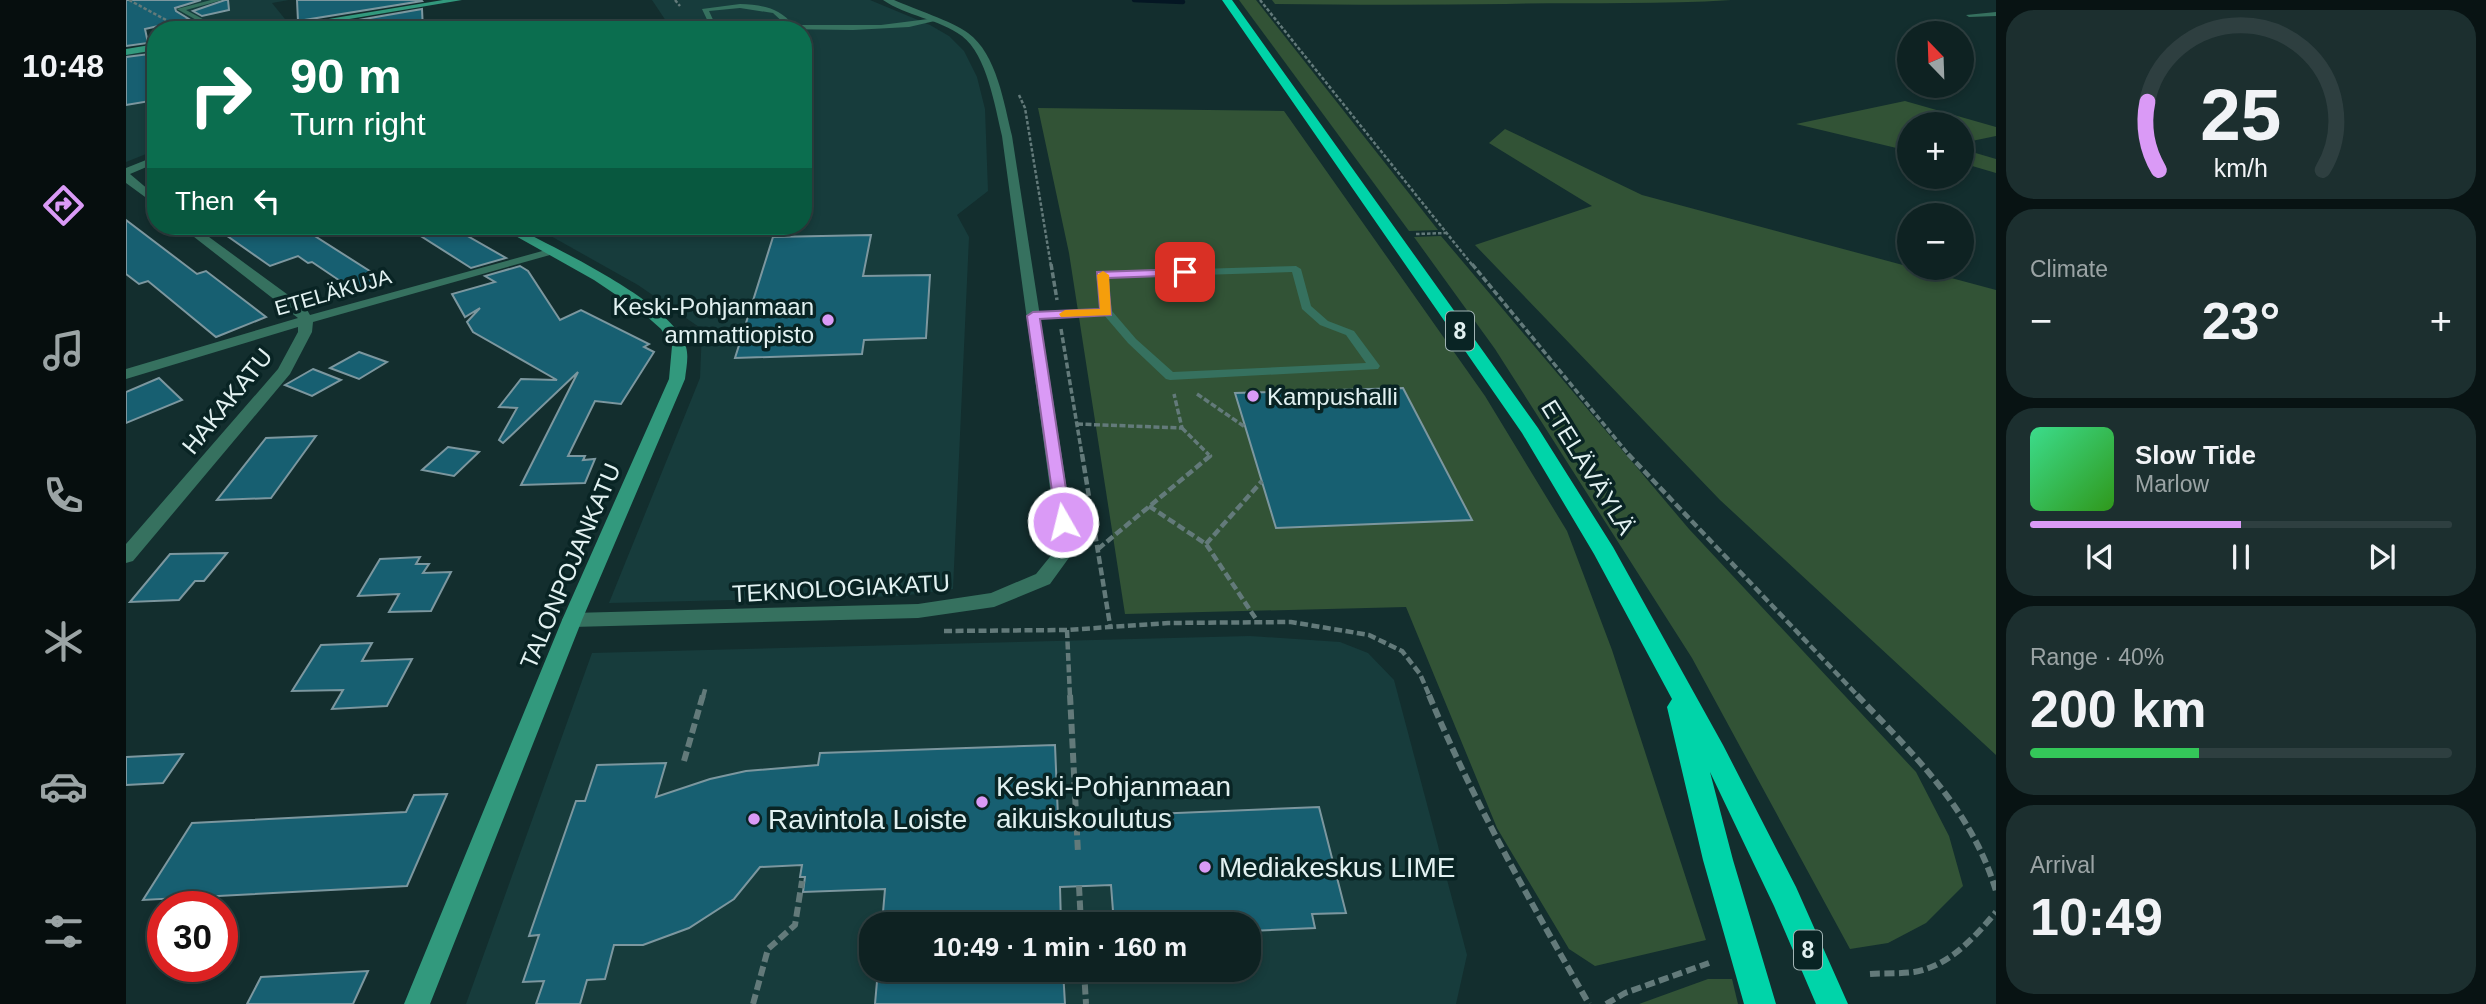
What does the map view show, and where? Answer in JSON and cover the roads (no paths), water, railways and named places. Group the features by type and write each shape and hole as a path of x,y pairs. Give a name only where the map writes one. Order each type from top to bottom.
{"highway":[{"name":"ETELÄVÄYLÄ","path":"1227,0 1531,432 1605,553 1672,675 1785,897 1832,1004"},
{"path":"1672,675 1718,860 1759,1004"}],"street":[{"path":"319,21 458,0"},
{"name":"TEKNOLOGIAKATU","path":"572,620 918,611 994,600 1043,579 1067,548 1007,136 991,75 972,41 957,29 887,0"},
{"path":"126,52 147,48"},
{"path":"147,164 126,175 147,194"},
{"path":"198,235 291,303 301,311 306,320"},
{"name":"TALONPOJANKATU","path":"417,1004 572,620 677,379 681,358 679,345 658,316 631,297 520,235"},
{"name":"ETELÄKUJA","path":"126,374 306,320 551,253"},
{"name":"HAKAKATU","path":"126,556 285,371 305,332 306,320"}],"lane":[{"path":"203,21 180,9 219,0"},
{"path":"711,21 705,9 735,6 767,7 779,11 785,21"},
{"path":"1969,15 1996,14"},
{"path":"812,28 900,26 936,20"},
{"path":"1296,269 1306,307 1324,323 1350,333 1374,366 1170,376 1132,341 1107,312 1101,275 1296,269"},
{"path":"1033,316 1107,312"}],"waterway":[{"path":"1134,0 1183,2"}],"place":[{"name":"Keski-Pohjanmaan ammattiopisto","path":"828,320"},
{"name":"Kampushalli","path":"1253,396"},
{"name":"Keski-Pohjanmaan aikuiskoulutus","path":"982,802"},
{"name":"Ravintola Loiste","path":"754,819"},
{"name":"Mediakeskus LIME","path":"1205,867"}]}
